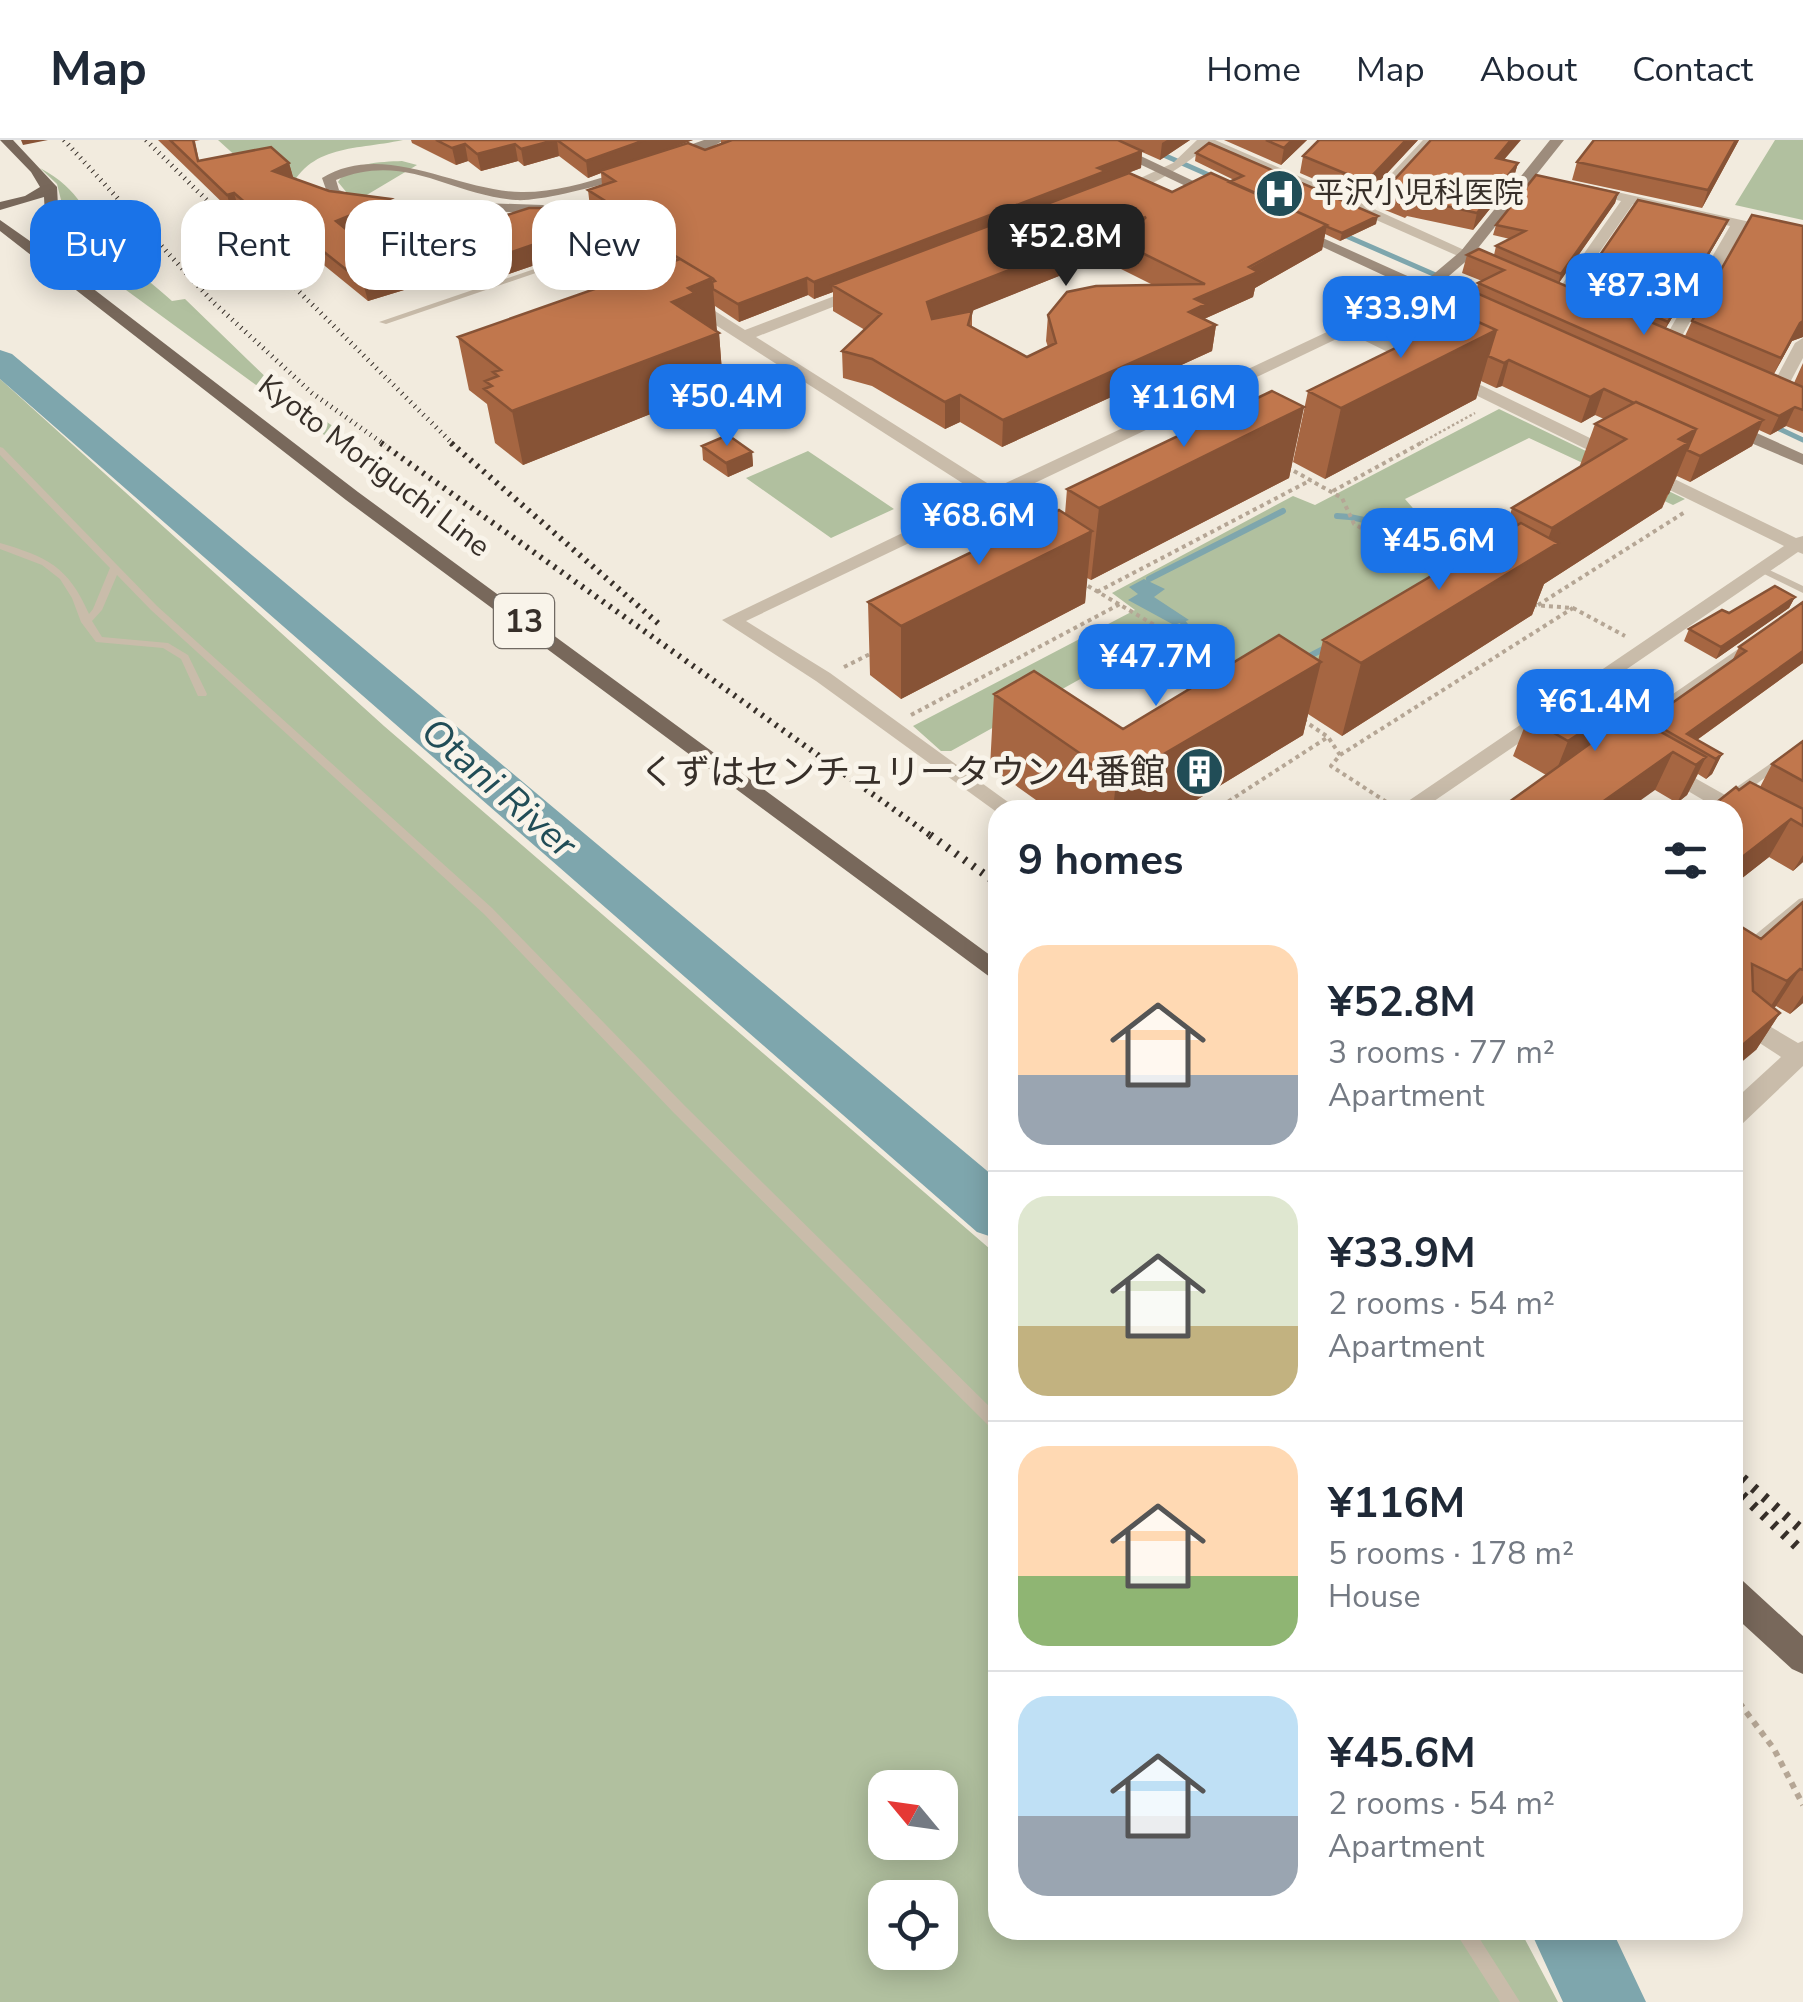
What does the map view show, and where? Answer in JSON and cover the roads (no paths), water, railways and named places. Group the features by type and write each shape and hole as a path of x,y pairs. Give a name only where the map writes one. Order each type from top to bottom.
{"main road":[{"path":"6,140 50,187 54,200"},
{"path":"0,206 30,199 50,187"},
{"name":"Kyoto Moriguchi Line","path":"0,224 30,246"},
{"name":"Kyoto Moriguchi Line","path":"87,290 352,496 988,967"},
{"path":"1743,1602 1803,1658"}],"street":[{"path":"1096,140 1235,204"},
{"path":"1093,201 1166,173 1206,140 1291,168 1365,210 1498,268"},
{"path":"1365,210 1430,140"},
{"path":"994,800 823,678 732,620 1425,290 1466,254 1557,140"},
{"path":"449,200 556,192 720,146"},
{"path":"568,200 720,146"},
{"path":"349,200 333,192 328,178 360,160 401,158 438,166 504,194"},
{"path":"1528,176 1545,180"},
{"path":"1562,184 1803,238"},
{"path":"1580,304 1554,292 1629,199"},
{"path":"1270,220 1460,305"},
{"path":"1670,343 1740,224"},
{"path":"744,336 891,279"},
{"path":"671,290 992,494"},
{"path":"1351,328 1801,545"},
{"path":"1652,335 1688,351"},
{"path":"1760,382 1784,393 1803,343"},
{"path":"1702,415 1803,460"},
{"path":"1423,800 1644,646 1801,545"},
{"path":"1559,707 1586,723"},
{"path":"1630,748 1719,800"},
{"path":"1743,814 1803,848"},
{"path":"1743,1019 1801,1053 1743,1108"}],"lane":[{"path":"383,322 532,272"},
{"path":"0,450 115,568 488,911 749,1179 988,1415"},
{"path":"0,546 56,567 69,580 86,622 99,640 165,646 185,657 202,694"},
{"path":"86,622 97,610 115,568"},
{"path":"1761,569 1803,590"},
{"path":"1630,748 1756,640"},
{"path":"1728,800 1803,744"},
{"path":"1743,951 1803,902"},
{"path":"1470,1940 1512,2002"}],"water":[{"path":"1144,579 1165,589 1154,597 1189,620 1174,625 1128,600 1138,594 1129,587"}],"waterway":[{"path":"1159,153 1218,179"},
{"path":"1337,232 1470,290"},
{"name":"Otani River","path":"0,361 988,1206"},
{"path":"1771,425 1803,440"},
{"path":"1149,579 1283,511"},
{"path":"1337,516 1364,520 1388,530 1429,564"},
{"path":"1182,621 1207,654 1239,668"},
{"path":"1300,661 1331,645"},
{"name":"Otani River","path":"1575,1940 1605,2002"}],"railway":[{"path":"64,140 213,302 312,393 385,445"},
{"path":"146,140 454,445"},
{"path":"381,443 934,838"},
{"path":"451,443 659,624"},
{"path":"930,835 988,877"},
{"path":"1743,1479 1803,1531"},
{"path":"1743,1496 1803,1552"}],"place":[{"name":"平沢小児科医院","path":"1279,193"},
{"name":"くずはセンチュリータウン４番館","path":"1200,772"}]}
